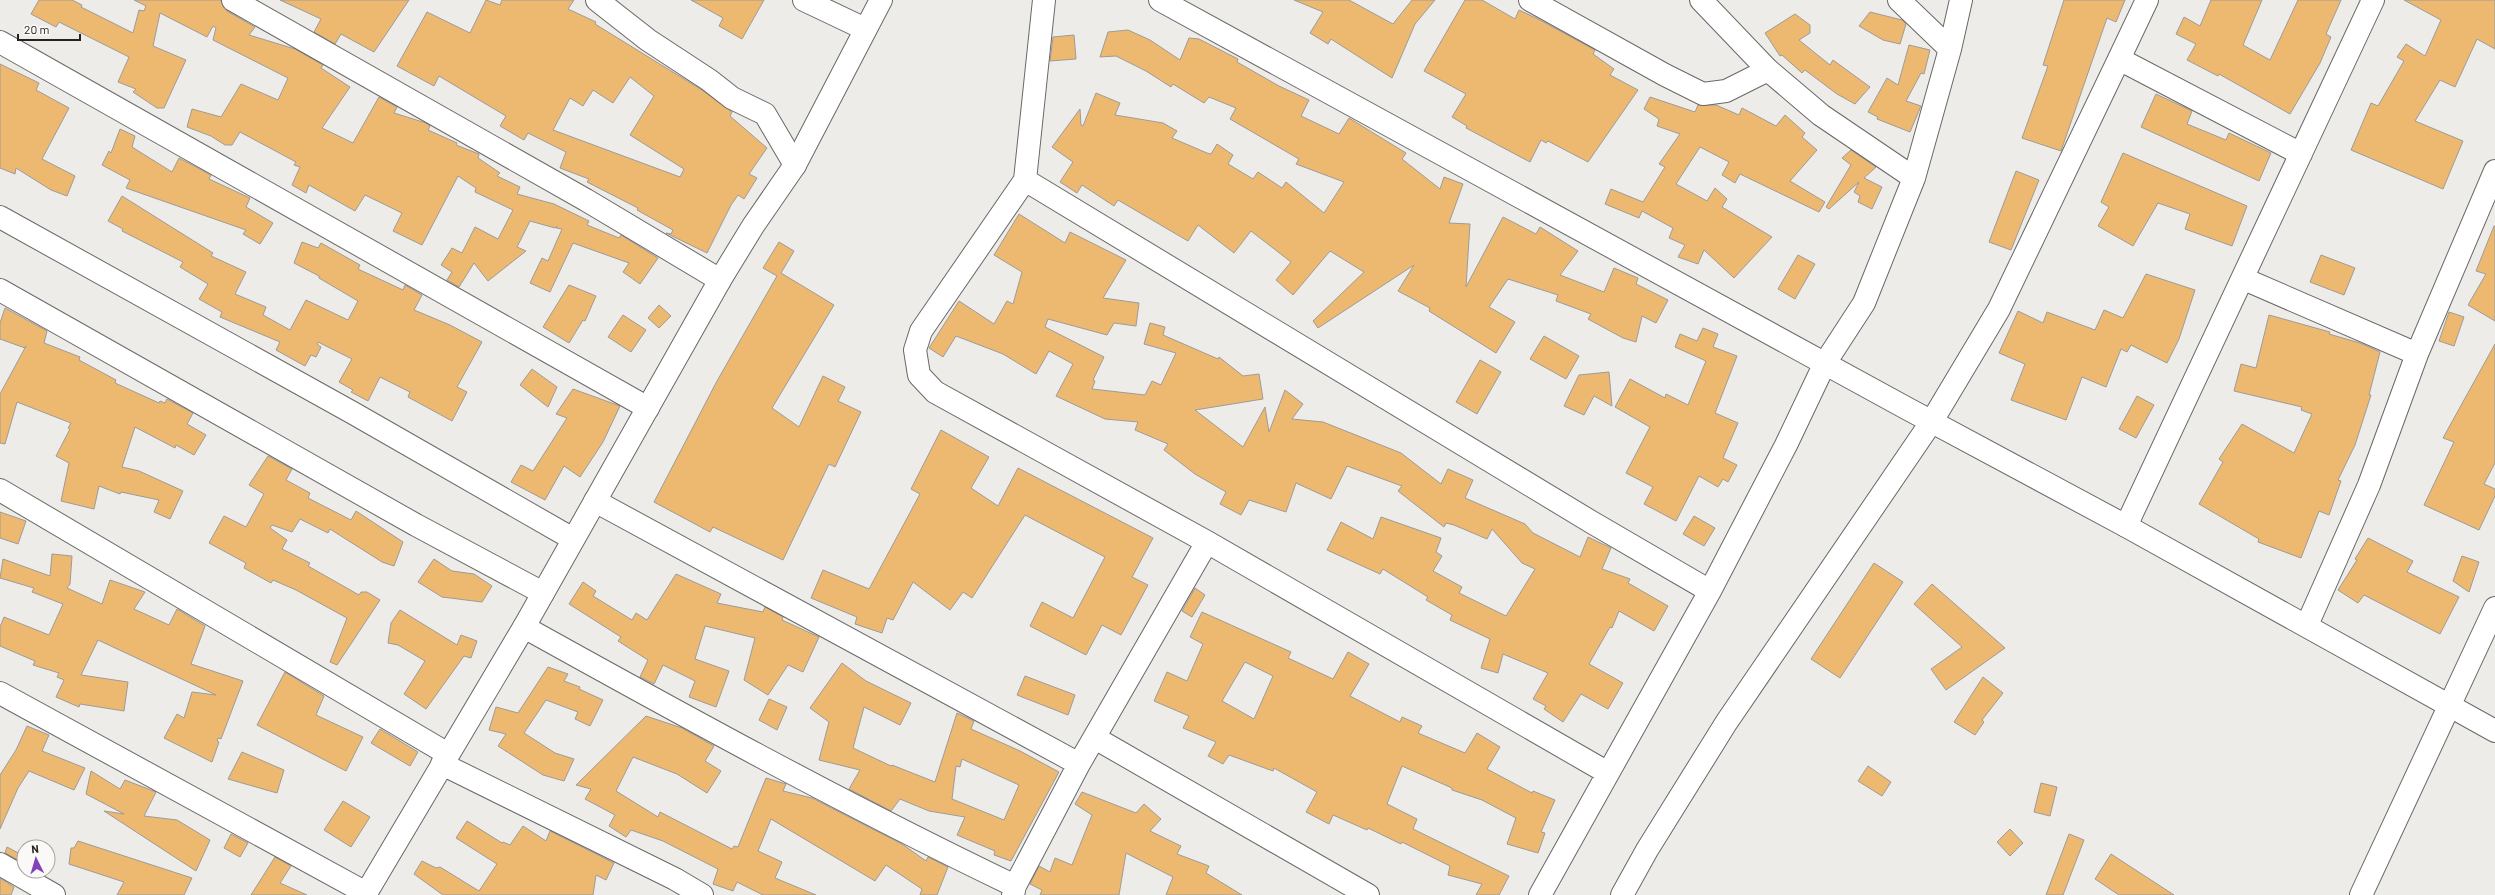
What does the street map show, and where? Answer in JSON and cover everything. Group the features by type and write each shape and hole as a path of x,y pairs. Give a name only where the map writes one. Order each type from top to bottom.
{"street":[{"path":"233,0 586,200 720,280"},
{"path":"597,0 648,40 709,80 732,98 766,114 795,165"},
{"path":"804,0 865,29"},
{"path":"0,693 367,894 543,594 720,280 753,226 795,165 881,0"},
{"path":"1044,0 1025,180 921,331 915,350 919,375 935,392 1207,542 1608,773"},
{"path":"1160,0 1908,409 2307,625 2495,732"},
{"path":"1530,0 1703,94 1726,90 1768,70"},
{"path":"1701,0 1768,70 1821,114 1914,178"},
{"path":"1899,0 1950,49"},
{"path":"1540,895 1710,591 1786,445 1831,366 1864,303 1914,178 1950,49 1961,0"},
{"path":"1622,895 1647,850 1726,723 1932,421 1999,309 2147,0"},
{"path":"2126,526 2244,279 2373,0"},
{"path":"0,42 648,408"},
{"path":"2119,59 2301,154"},
{"path":"2307,625 2369,485 2417,354 2495,171"},
{"path":"1025,180 1593,523 1710,591"},
{"path":"0,217 353,413 573,539"},
{"path":"2244,279 2417,354"},
{"path":"0,290 416,525 543,594"},
{"path":"0,490 445,759 675,879 702,895"},
{"path":"595,501 1079,764"},
{"path":"524,627 757,756 1014,890 1079,764 1207,542"},
{"path":"2361,895 2495,608"},
{"path":"1095,738 1368,895"},
{"path":"0,864 54,895"}],"building":[{"path":"39,0 72,0 82,5 81,7 133,33 139,10 144,11 146,6 134,0 221,0 227,11 255,27 249,35 295,49 323,65 321,68 350,87 322,128 353,143 379,97 397,107 394,113 426,123 430,126 428,130 457,143 456,145 479,154 478,158 500,173 497,176 520,187 517,194 554,204 589,221 587,225 619,238 621,235 658,258 640,284 623,272 629,263 573,243 550,292 530,283 542,258 548,261 562,229 556,228 557,226 555,228 530,221 517,247 526,251 488,281 474,263 459,287 447,280 452,272 441,265 452,248 462,253 475,227 498,239 513,210 475,192 476,188 458,176 422,245 393,231 402,213 365,195 355,211 309,185 306,193 292,185 300,167 294,165 296,162 240,132 232,145 225,145 211,136 187,127 192,109 221,117 241,84 278,100 288,78 213,40 216,28 213,26 207,37 160,13 153,46 186,60 164,108 157,108 133,92 136,89 118,82 129,57 59,22 56,27 31,14"},
{"path":"280,0 409,0 374,52 341,34 335,44 314,32 321,19"},
{"path":"486,0 500,5 502,0 574,0 568,9 596,22 595,24 702,90 732,112 730,116 767,148 749,174 757,178 744,199 738,195 731,205 707,253 666,233 671,234 673,230 637,210 638,208 587,182 589,179 560,168 566,152 528,133 524,140 500,126 506,116 439,76 434,86 397,66 427,12 470,33","holes":["630,77 654,96 630,135 684,169 680,177 553,130 570,98 583,106 593,90 613,103"]},
{"path":"691,0 764,0 742,39 719,26 723,18"},
{"path":"1294,0 1349,0 1393,24 1412,0 1435,0 1415,24 1392,78 1331,39 1328,44 1310,33 1323,12"},
{"path":"1465,0 1482,0 1515,19 1519,10 1538,19 1595,50 1593,54 1614,69 1610,75 1638,90 1588,162 1548,141 1546,143 1541,140 1530,162 1466,128 1467,126 1452,117 1466,94 1424,71"},
{"path":"2064,0 2125,0 2116,22 2107,18 2061,151 2022,138 2048,66 2043,65"},
{"path":"2211,0 2262,0 2243,45 2270,60 2298,0 2341,0 2326,34 2331,37 2320,63 2290,114 2219,74 2218,76 2187,60 2196,44 2176,34 2184,17 2200,26"},
{"path":"2404,0 2495,0 2495,49 2477,39 2455,87 2440,80 2415,121 2463,141 2443,189 2351,150 2371,103 2378,106 2404,61 2397,57 2406,44 2425,56 2441,20"},
{"path":"1870,12 1902,20 1906,24 1900,44 1883,40 1859,26"},
{"path":"1795,14 1810,25 1810,33 1799,40 1830,65 1833,60 1870,87 1855,104 1837,94 1805,70 1802,73 1782,55 1780,56 1765,33"},
{"path":"1128,30 1150,40 1180,60 1189,38 1199,39 1238,59 1237,62 1279,86 1309,100 1301,116 1339,134 1349,118 1406,153 1402,159 1440,189 1444,177 1463,184 1449,223 1470,224 1466,287 1503,217 1536,234 1540,227 1578,251 1560,275 1604,292 1614,268 1638,278 1636,284 1668,300 1656,323 1642,316 1636,342 1623,338 1588,319 1591,314 1556,301 1558,295 1508,279 1489,307 1515,322 1496,353 1429,311 1430,308 1398,291 1414,265 1318,328 1313,321 1364,272 1330,251 1293,295 1276,280 1291,262 1251,231 1234,253 1198,225 1188,241 1118,200 1114,206 1082,185 1077,193 1060,182 1073,162 1052,147 1080,109 1081,125 1083,126 1096,93 1120,103 1115,115 1163,123 1177,131 1172,138 1207,153 1211,154 1217,144 1233,155 1228,164 1253,179 1258,172 1282,188 1286,182 1324,213 1344,182 1296,164 1299,159 1230,119 1236,108 1209,97 1204,103 1173,84 1171,87 1146,71 1116,56 1100,57 1108,32"},
{"path":"1074,35 1076,59 1050,61 1053,37"},
{"path":"1909,45 1930,50 1924,74 1921,73 1906,101 1921,106 1910,132 1877,119 1878,117 1868,112 1887,78 1898,85"},
{"path":"0,64 39,83 36,90 69,108 42,159 75,176 67,196 51,190 16,168 15,174 0,168"},
{"path":"2156,94 2192,111 2187,124 2226,140 2229,133 2271,153 2259,181 2141,127"},
{"path":"1650,97 1695,112 1698,105 1716,105 1739,115 1742,108 1776,126 1785,115 1805,133 1802,137 1817,150 1790,181 1825,202 1819,212 1740,174 1735,183 1722,175 1729,162 1700,147 1676,184 1707,201 1715,188 1727,199 1722,207 1772,237 1734,278 1704,250 1698,264 1678,257 1685,245 1669,238 1673,228 1642,211 1639,218 1605,204 1611,189 1643,202 1665,167 1659,164 1680,134 1657,126 1659,119 1644,109"},
{"path":"120,129 135,136 132,147 172,172 179,158 211,175 209,179 250,198 246,207 273,223 260,244 243,234 246,230 126,188 130,180 102,165 109,151 111,153"},
{"path":"1851,150 1876,167 1864,178 1882,187 1872,209 1858,202 1860,196 1854,192 1859,182 1829,209 1826,207 1851,165 1842,158"},
{"path":"2123,153 2247,206 2232,246 2185,229 2190,214 2158,203 2133,246 2098,226 2109,207 2101,202"},
{"path":"2016,171 2039,180 2011,250 1989,242"},
{"path":"122,196 213,253 211,256 246,272 235,294 266,307 263,315 290,330 306,300 348,320 358,301 319,278 319,276 294,263 302,242 318,248 321,243 360,265 358,269 403,290 405,285 422,295 414,310 450,325 482,342 457,387 467,392 452,421 408,397 410,392 380,377 368,401 351,392 353,390 339,382 352,359 318,342 317,344 321,347 316,357 311,355 305,366 276,350 280,342 220,317 222,312 199,299 208,284 180,267 183,262 122,231 123,229 108,221"},
{"path":"1019,214 1065,243 1070,232 1126,260 1103,298 1139,303 1136,326 1114,323 1107,335 1048,319 1045,327 1104,357 1093,380 1095,381 1092,389 1145,395 1152,381 1161,385 1176,353 1144,344 1150,323 1165,327 1163,335 1218,359 1219,357 1243,376 1259,374 1263,399 1195,410 1243,447 1265,407 1269,432 1285,390 1303,404 1292,419 1323,422 1401,453 1441,484 1448,469 1473,480 1465,498 1525,524 1533,533 1580,557 1588,537 1611,548 1602,569 1630,579 1628,583 1668,606 1654,631 1619,611 1612,628 1610,627 1589,664 1623,683 1608,709 1581,694 1563,722 1544,709 1546,706 1533,699 1548,673 1503,654 1498,673 1481,668 1490,639 1450,620 1452,615 1426,600 1428,597 1383,569 1380,574 1327,550 1341,522 1373,539 1381,517 1441,538 1436,552 1442,556 1433,571 1462,587 1459,593 1506,616 1535,569 1522,563 1492,529 1487,539 1454,525 1446,523 1444,527 1398,491 1402,486 1347,466 1331,499 1296,483 1286,512 1249,500 1241,515 1220,504 1226,492 1195,474 1164,450 1168,444 1135,430 1138,422 1105,419 1056,396 1073,364 1049,351 1036,374 1003,354 956,336 943,357 929,348 959,301 994,324 1007,301 1013,304 1022,272 994,255"},
{"path":"2494,226 2495,321 2468,305 2486,274 2476,271"},
{"path":"779,242 794,251 781,273 834,305 772,408 799,427 823,376 845,387 838,401 861,412 835,467 829,464 783,560 713,527 710,532 654,502 717,381 777,276 763,268"},
{"path":"1798,255 1815,264 1795,299 1778,289"},
{"path":"2321,255 2355,268 2344,295 2310,282"},
{"path":"2146,274 2195,290 2179,339 2167,363 2131,345 2127,352 2121,349 2106,387 2082,377 2066,420 2011,400 2025,364 1999,353 2018,311 2043,323 2047,312 2095,330 2104,310 2123,318"},
{"path":"569,285 596,296 585,321 583,320 569,343 543,327"},
{"path":"659,305 671,316 659,328 648,318"},
{"path":"5,308 47,331 44,343 80,357 79,360 116,380 115,383 159,403 160,401 165,403 167,399 193,413 187,424 206,435 194,455 176,445 175,448 135,427 122,467 139,471 183,491 170,519 154,512 159,500 121,492 120,494 99,486 94,509 61,501 69,463 56,456 70,429 68,428 71,423 17,402 5,444 0,443 0,394 25,348 0,339 0,323"},
{"path":"2449,312 2464,317 2454,346 2439,341"},
{"path":"623,315 646,330 631,352 608,337"},
{"path":"2269,315 2330,332 2329,334 2360,343 2380,352 2369,395 2371,395 2355,445 2338,480 2341,481 2329,515 2319,511 2301,558 2258,542 2259,539 2199,504 2223,462 2219,459 2242,424 2294,453 2312,414 2301,410 2302,407 2234,391 2241,364 2256,368"},
{"path":"1703,328 1718,334 1713,347 1737,356 1715,413 1738,423 1723,458 1737,465 1728,482 1723,479 1718,487 1699,476 1676,521 1644,504 1653,487 1626,473 1650,427 1615,407 1630,379 1665,398 1666,394 1688,405 1706,361 1675,347 1680,334 1697,341"},
{"path":"1544,336 1579,356 1566,379 1530,359"},
{"path":"2495,344 2495,463 2484,484 2495,489 2495,496 2479,530 2424,505 2454,442 2443,438"},
{"path":"1480,360 1501,372 1477,414 1456,402"},
{"path":"532,369 557,387 548,407 520,385"},
{"path":"1609,372 1612,406 1594,396 1584,415 1564,406 1579,375"},
{"path":"573,389 620,406 603,442 580,477 564,466 545,500 511,482 521,465 533,471 567,418 556,414"},
{"path":"2137,396 2154,405 2136,438 2119,429"},
{"path":"941,430 989,457 971,488 998,506 1018,468 1153,538 1132,577 1148,585 1121,635 1102,625 1086,655 1030,626 1042,602 1073,618 1105,557 1025,515 972,598 963,592 950,610 913,582 893,620 887,618 882,633 855,624 857,617 811,598 823,570 869,589 920,494 911,489"},
{"path":"268,456 292,469 286,480 310,493 308,498 351,520 356,511 403,542 394,566 382,562 330,529 328,533 300,519 292,532 272,525 270,528 287,540 282,549 310,563 308,566 359,595 361,592 367,592 380,600 337,665 330,662 347,618 296,590 273,580 271,583 244,568 246,563 209,543 224,516 246,527 264,494 249,485"},
{"path":"0,512 26,521 18,544 0,538"},
{"path":"1694,516 1715,528 1704,546 1683,534"},
{"path":"2368,538 2413,561 2407,572 2459,597 2440,634 2364,595 2358,603 2338,590 2357,560 2355,559"},
{"path":"52,554 72,556 70,584 67,588 102,604 110,580 145,592 134,609 169,625 177,609 205,626 191,664 243,681 221,739 218,738 217,741 219,742 212,762 164,738 177,714 184,718 192,692 216,695 98,640 81,675 128,682 124,711 80,704 79,707 56,697 64,680 57,677 59,673 33,665 35,661 0,646 0,627 4,617 49,635 63,604 32,592 34,588 0,578 3,559 50,576"},
{"path":"2462,556 2479,562 2469,592 2453,581"},
{"path":"434,559 452,571 474,574 492,586 482,602 442,597 418,582"},
{"path":"1874,563 1903,582 1840,678 1811,659"},
{"path":"676,574 721,594 717,603 763,612 765,607 783,617 782,620 819,637 803,672 788,665 768,695 744,680 755,638 705,626 695,659 729,671 716,707 689,697 695,681 663,665 654,684 640,677 648,660 618,641 621,637 569,604 583,582 596,591 593,596 632,620 636,613 647,620"},
{"path":"1932,584 2005,648 1946,690 1931,669 1962,647 1914,604"},
{"path":"1195,588 1205,595 1192,617 1182,611"},
{"path":"400,610 457,645 461,635 477,641 471,658 464,656 426,709 404,694 425,661 398,645 388,643 391,623"},
{"path":"1202,612 1291,652 1288,658 1333,679 1348,652 1369,664 1350,696 1400,722 1402,717 1422,726 1418,733 1465,753 1477,733 1500,747 1487,769 1532,793 1533,791 1555,800 1541,832 1545,833 1538,853 1507,844 1516,818 1482,800 1452,790 1452,788 1402,766 1387,804 1417,819 1413,829 1509,876 1499,895 1476,895 1482,884 1448,875 1450,866 1402,842 1401,844 1368,828 1367,830 1333,815 1329,824 1306,812 1317,792 1274,768 1273,771 1229,755 1223,764 1208,756 1216,742 1183,728 1189,716 1154,701 1167,672 1187,681 1203,644 1190,637","holes":["1245,662 1273,676 1254,719 1222,701"]},
{"path":"842,663 866,681 911,703 900,725 864,707 853,748 891,766 892,765 935,782 957,713 974,721 971,729 1020,751 1059,772 1011,861 994,855 995,851 957,835 965,817 929,811 900,799 891,811 849,789 860,770 819,760 829,722 810,708","holes":["962,759 1019,785 1004,820 952,799 956,766 960,767"]},
{"path":"548,667 568,674 564,681 580,687 579,689 603,700 590,726 575,719 578,712 546,700 524,733 555,753 574,759 564,781 543,775 498,746 506,734 489,730 496,707 518,713"},
{"path":"285,672 324,696 316,715 363,737 346,771 257,725"},
{"path":"1025,676 1075,695 1068,715 1017,695"},
{"path":"1983,677 2003,693 1982,720 1984,722 1975,735 1954,722"},
{"path":"769,699 787,707 777,730 759,720"},
{"path":"646,716 682,728 714,746 705,761 721,771 707,793 677,774 633,757 616,791 658,817 660,812 732,849 734,846 738,847 766,778 786,784 783,791 812,798 902,844 926,861 928,857 948,867 937,895 920,895 922,889 886,865 875,881 771,819 758,851 782,862 775,878 816,895 763,895 737,882 733,891 713,884 718,869 663,841 631,830 626,837 609,826 615,815 585,799 591,789 576,785"},
{"path":"27,726 49,735 42,751 85,768 74,790 29,771 18,788 0,829 0,775 16,750"},
{"path":"380,729 418,752 410,766 371,743"},
{"path":"242,752 284,770 277,793 228,779"},
{"path":"1868,766 1891,782 1882,796 1858,781"},
{"path":"91,771 120,789 125,780 156,792 144,816 177,820 210,840 196,871 104,811 124,814 86,794"},
{"path":"2041,783 2057,787 2050,816 2034,812"},
{"path":"1082,792 1136,813 1144,804 1161,819 1150,831 1181,846 1177,854 1209,866 1206,873 1242,895 1166,895 1173,877 1126,853 1119,895 1040,895 1042,890 1030,884 1039,866 1050,872 1055,858 1072,865 1092,815 1075,804"},
{"path":"343,801 370,817 351,847 324,830"},
{"path":"467,821 502,843 503,842 510,845 523,826 546,841 550,831 614,863 606,880 596,875 593,895 443,895 414,874 422,861 436,868 440,867 479,891 497,864 456,838"},
{"path":"2010,829 2023,843 2010,856 1997,842"},
{"path":"231,834 248,843 240,857 224,848"},
{"path":"2069,834 2084,840 2063,895 2046,895"},
{"path":"78,841 192,878 184,895 117,895 124,882 69,864 71,848 74,848"},
{"path":"7,847 16,852 16,859 5,853"},
{"path":"2111,854 2174,895 2119,895 2095,879"},
{"path":"275,857 291,866 280,883 307,895 251,895"},
{"path":"0,878 14,887 11,895 0,895"}]}
